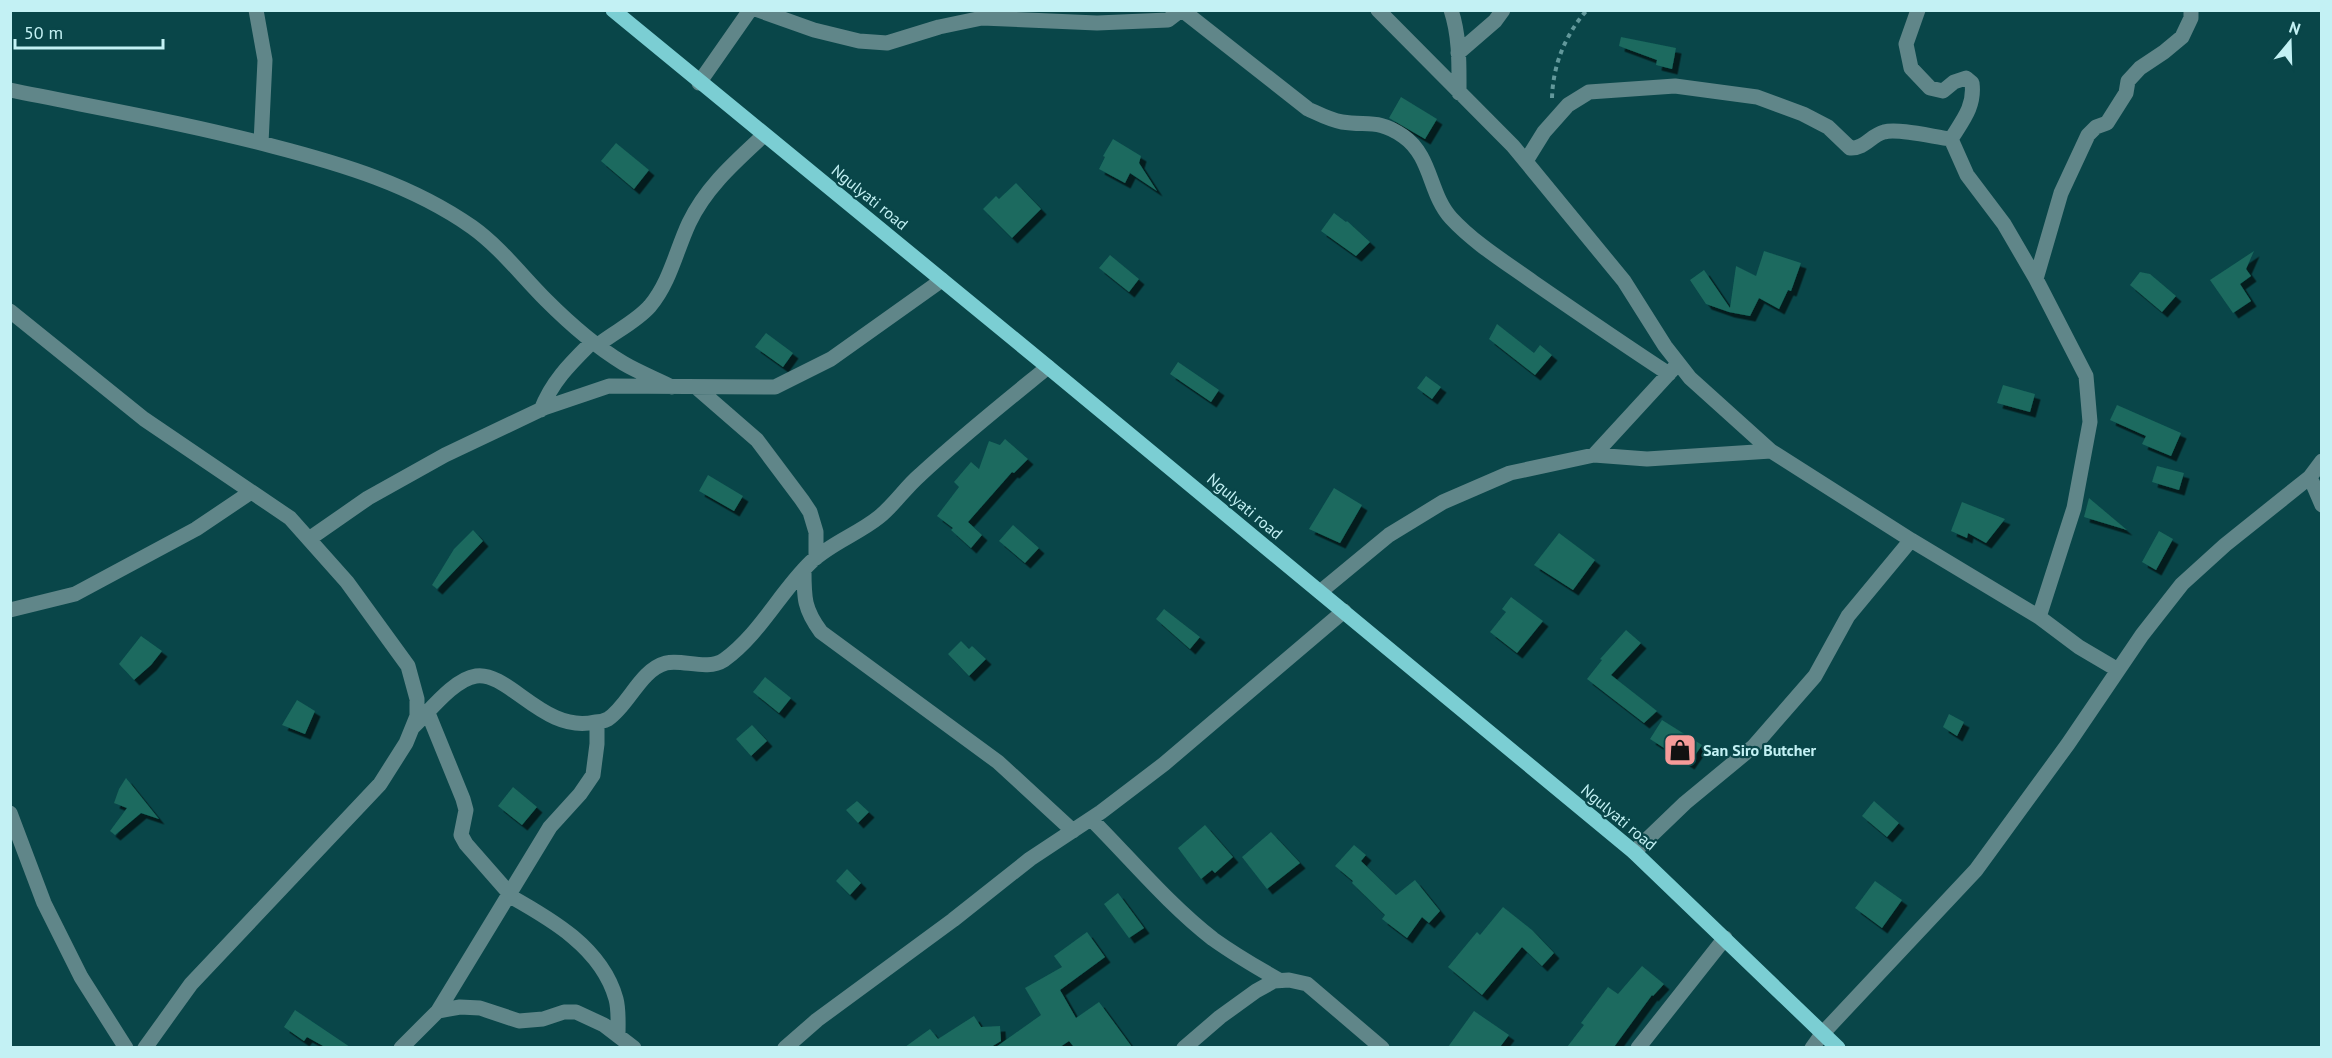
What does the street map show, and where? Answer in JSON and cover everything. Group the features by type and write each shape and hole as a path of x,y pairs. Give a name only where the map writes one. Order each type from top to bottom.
{"main road":[{"name":"Ngulyati road","path":"613,10 1634,852 1838,1047"}],"street":[{"path":"256,10 265,60 261,143"},
{"path":"699,83 750,10"},
{"path":"758,10 825,33 859,41 887,43 939,27 982,18 1098,23 1168,20 1182,10 1308,109 1343,122 1371,122 1402,135 1422,156 1449,216 1496,256 1690,378 1771,451 1911,540 2039,617 2118,670"},
{"path":"1378,10 1526,161 1624,281 1665,346 1673,369"},
{"path":"1451,10 1455,23 1458,53 1459,93"},
{"path":"1458,53 1495,21 1503,10"},
{"path":"1918,10 1906,44 1911,68 1930,88 1944,91 1954,82 1966,78 1972,83 1974,96 1971,108 1951,139"},
{"path":"2036,279 2061,194 2088,135 2096,127 2107,123 2126,93 2128,81 2140,68 2182,37 2191,18 2191,10"},
{"path":"1526,161 1552,123 1568,105 1589,92 1675,86 1757,97 1828,126 1850,148 1857,149 1882,132 1901,130 1951,139"},
{"path":"10,90 216,131 378,177 432,202 474,228 505,256 547,301 595,344 623,363 672,387"},
{"path":"541,410 548,392 560,374 595,344 638,318 650,306 664,287 689,221 713,183 764,135"},
{"path":"1951,139 1967,175 2004,224 2036,279 2086,376 2090,422 2074,508 2039,617"},
{"path":"309,539 368,498 445,455 541,410 609,386 775,387 831,359 942,280"},
{"path":"10,311 144,419 290,518 347,582 408,666 417,699 417,716 406,742 380,784 191,984 145,1047"},
{"path":"412,728 454,687 478,676 493,679 542,712 567,722 586,724 607,720 634,692 647,674 666,663 699,665 721,662 743,644 816,558 824,551 852,537 880,516 919,476 1048,367"},
{"path":"1594,455 1673,369"},
{"path":"696,387 757,441 802,500 810,512 816,532 816,558"},
{"path":"1320,592 1389,535 1443,502 1510,473 1594,455 1647,459 1771,451"},
{"path":"1812,1047 1976,870 2182,584 2224,545 2310,477 2322,461"},
{"path":"2310,477 2322,505"},
{"path":"10,610 75,594 196,529 251,492"},
{"path":"1634,852 1685,803 1754,746 1815,676 1848,616 1911,540"},
{"path":"804,570 804,595 809,617 822,632 998,762 1073,831"},
{"path":"785,1047 816,1020 926,941 1030,859 1091,819 1164,764 1344,611"},
{"path":"428,713 463,799 466,810 461,835 466,844 508,894 567,932 593,955 607,975 616,1000 618,1036"},
{"path":"401,1047 438,1011 550,827 580,794 592,775 596,753 597,722"},
{"path":"10,813 44,903 81,977 126,1047"},
{"path":"1091,819 1211,938 1279,980"},
{"path":"1638,1047 1725,938"},
{"path":"1184,1047 1256,991 1279,980 1307,984 1382,1047"},
{"path":"438,1011 460,1007 480,1008 519,1021 543,1019 564,1012 576,1012 604,1024 634,1047"}],"path":[{"path":"1552,123 1553,83 1561,50 1572,29 1587,10"}],"building":[{"path":"1621,37 1676,48 1672,69 1656,65 1657,60 1619,46"},
{"path":"1401,97 1437,119 1425,139 1389,118"},
{"path":"1113,139 1141,156 1139,163 1157,191 1130,173 1125,183 1099,169 1105,157 1103,156"},
{"path":"616,143 649,170 634,189 601,161"},
{"path":"1016,183 1041,209 1012,238 983,209 996,196 999,199"},
{"path":"1334,213 1347,221 1370,242 1356,256 1321,231"},
{"path":"1764,251 1801,263 1791,291 1788,290 1779,309 1759,298 1750,316 1729,312 1706,304 1690,280 1704,270 1730,308 1736,266 1756,276"},
{"path":"2254,251 2246,269 2251,276 2240,284 2251,301 2233,313 2210,280"},
{"path":"1110,255 1139,279 1129,292 1099,268"},
{"path":"2140,272 2150,274 2176,296 2162,312 2130,285"},
{"path":"1497,324 1534,353 1540,345 1552,355 1535,375 1489,339"},
{"path":"766,333 793,353 783,367 755,347"},
{"path":"1178,362 1219,390 1211,402 1170,374"},
{"path":"1426,376 1441,387 1432,399 1417,388"},
{"path":"2003,385 2035,394 2030,412 1997,403"},
{"path":"2117,405 2181,433 2171,456 2142,444 2146,436 2110,420"},
{"path":"1005,439 1028,459 1014,473 1012,472 968,522 982,535 971,548 951,530 953,528 937,516 959,487 954,482 971,462 979,469 989,441 1000,445"},
{"path":"2157,466 2184,473 2179,490 2152,482"},
{"path":"708,475 743,496 734,511 699,491"},
{"path":"1334,488 1362,505 1340,543 1309,529"},
{"path":"2089,498 2127,530 2084,517"},
{"path":"1962,502 2005,519 1986,543 1968,533 1967,538 1951,531"},
{"path":"1013,525 1039,548 1025,563 999,541"},
{"path":"473,530 483,541 437,589 432,585 454,549"},
{"path":"2159,531 2173,539 2156,570 2142,562"},
{"path":"1559,533 1595,560 1573,590 1534,565"},
{"path":"1511,597 1543,621 1517,653 1490,632 1506,612 1502,609"},
{"path":"1164,609 1200,637 1190,649 1156,619"},
{"path":"1626,630 1641,643 1611,675 1657,711 1644,723 1587,679 1602,660 1600,659"},
{"path":"141,636 162,651 151,665 134,680 119,664"},
{"path":"961,641 969,649 972,646 986,659 969,676 948,654"},
{"path":"765,677 791,698 779,713 753,692"},
{"path":"297,700 315,711 305,734 282,725"},
{"path":"1949,714 1964,722 1957,736 1943,727"},
{"path":"1662,720 1702,745 1689,764 1650,739"},
{"path":"752,725 767,741 751,756 736,739"},
{"path":"126,778 159,819 141,813 115,835 110,831 127,808 114,803"},
{"path":"513,787 537,807 522,825 498,806"},
{"path":"857,801 869,812 858,823 846,810"},
{"path":"1874,801 1899,823 1887,837 1862,816"},
{"path":"1205,825 1233,857 1215,873 1212,870 1201,879 1178,848"},
{"path":"1271,832 1300,863 1267,889 1242,857"},
{"path":"1354,845 1366,855 1361,861 1396,895 1415,880 1440,911 1429,923 1422,917 1407,938 1382,919 1385,915 1352,883 1353,881 1335,866"},
{"path":"847,869 861,883 850,895 836,881"},
{"path":"1875,881 1902,900 1882,928 1855,908"},
{"path":"1118,893 1144,928 1129,938 1104,904"},
{"path":"1503,907 1532,930 1554,953 1542,966 1522,947 1482,995 1448,967 1477,932 1480,935"},
{"path":"1087,932 1105,957 1060,990 1076,1018 1099,1002 1132,1047 1074,1047 1069,1041 1060,1047 996,1047 1041,1015 1025,988 1062,967 1054,956"},
{"path":"1642,966 1664,984 1652,995 1614,1047 1567,1047 1584,1025 1581,1023 1608,987 1618,994"},
{"path":"295,1010 350,1047 325,1047 307,1037 304,1041 284,1027"},
{"path":"1474,1011 1509,1035 1500,1047 1448,1047"},
{"path":"974,1016 981,1027 1000,1026 1001,1041 991,1047 905,1047 930,1029 938,1039"}],"place":[{"name":"San Siro Butcher","path":"1680,750"}]}
